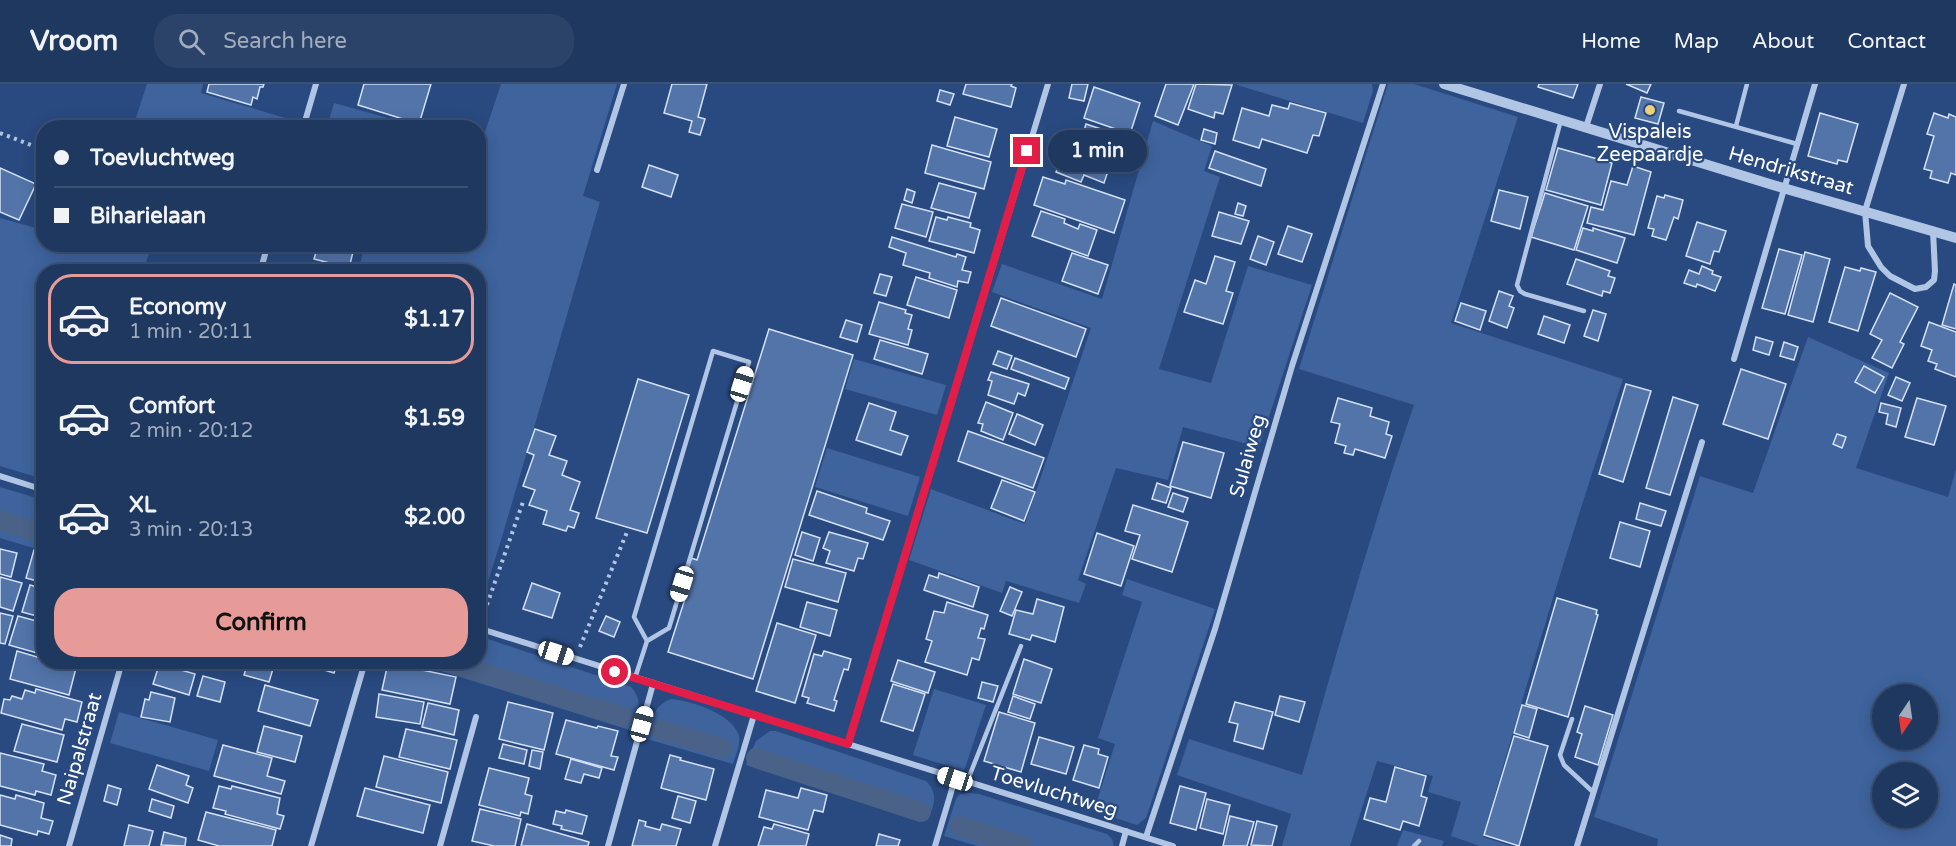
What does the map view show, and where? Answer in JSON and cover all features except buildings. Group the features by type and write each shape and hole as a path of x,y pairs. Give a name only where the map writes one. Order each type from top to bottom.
{"street":[{"path":"305,120 316,84"},
{"path":"597,170 624,84"},
{"path":"848,744 1048,84"},
{"name":"Sulaiweg","path":"1146,837 1215,629 1292,366 1383,84"},
{"name":"Hendrikstraat","path":"1444,84 1786,189 1956,238"},
{"path":"1586,127 1600,84"},
{"path":"1734,359 1786,189 1815,84"},
{"path":"1904,84 1865,211 1868,246 1890,276 1915,289 1926,287 1934,280 1933,231"},
{"path":"1577,846 1702,442"},
{"path":"0,476 36,487"},
{"name":"Toevluchtweg","path":"486,630 1173,846"},
{"name":"Naipalstraat","path":"69,846 121,669"},
{"path":"311,846 363,669"},
{"path":"608,846 653,684"},
{"path":"715,846 754,715"},
{"path":"440,846 476,717"},
{"path":"935,846 955,779"},
{"path":"1122,846 1126,831"}],"lane":[{"path":"1736,126 1747,84"},
{"path":"1679,111 1797,144"},
{"path":"1561,120 1517,285 1525,294 1584,311"},
{"path":"634,678 647,641 669,628 748,362 713,351 634,616 647,641"},
{"path":"967,782 1021,646"},
{"path":"1572,719 1560,755 1564,765 1593,792"},
{"path":"1414,846 1419,841"}],"path":[{"path":"0,133 36,147"},
{"path":"486,608 524,499"},
{"path":"575,659 627,532"}],"shaded area":[{"path":"147,84 203,84 201,93 292,120 191,120 135,120"},
{"path":"501,84 617,84 583,196 600,202 486,588 486,264 360,264 363,252 486,252 486,129"},
{"path":"1237,84 1372,84 1373,91 1363,123"},
{"path":"1388,84 1414,84 1518,117 1451,323 1623,379 1550,608 1483,837 1511,846 1480,846 1451,836 1461,802 1428,792 1433,776 1377,761 1350,846 1282,846 1291,814 1177,775 1189,739 1302,775 1369,543 1414,405 1299,369"},
{"path":"334,103 395,120 329,120"},
{"path":"1153,121 1212,146 1204,171 1220,177 1159,369 1211,383 1248,266 1312,285 1259,447 1183,427 1168,480 1116,468 1078,580 1086,584 1079,603 1006,581 1002,593 909,560 931,489 1025,524 1091,328 992,292 1002,264 1102,299"},
{"path":"0,218 36,228 36,252 150,252 145,264 36,264 36,477 0,466"},
{"path":"1808,337 1889,373 1856,468 1948,497 1956,469 1956,846 1657,846 1658,839 1594,817 1700,476 1753,493"},
{"path":"854,359 946,385 937,415 845,389"},
{"path":"827,448 920,477 908,516 815,487"},
{"path":"0,487 36,498 36,549 0,538"},
{"path":"1127,579 1215,609 1146,818 1137,825 1094,811 1115,744 1098,738 1142,602 1122,595"},
{"path":"486,638 631,687 639,703 633,731 434,669 486,669"},
{"path":"934,689 986,705 964,771 913,755"},
{"path":"671,699 711,710 729,721 739,736 739,747 733,764 647,739 652,720 660,705"},
{"path":"119,712 218,740 209,771 110,743"},
{"path":"770,731 776,731 926,781 934,795 928,820 746,765 756,741"},
{"path":"970,793 1107,834 1114,846 977,846 944,836 956,799 960,794"},
{"path":"1403,830 1444,841 1442,846 1397,846"}],"waterway":[{"path":"0,520 36,531"},
{"path":"469,669 623,717"},
{"path":"661,730 722,748"},
{"path":"756,758 921,812"},
{"path":"960,826 1022,846"}],"place":[{"name":"Vispaleis Zeepaardje","path":"1650,110"}],"route":[{"path":"615,672 848,744 1027,151"}]}
